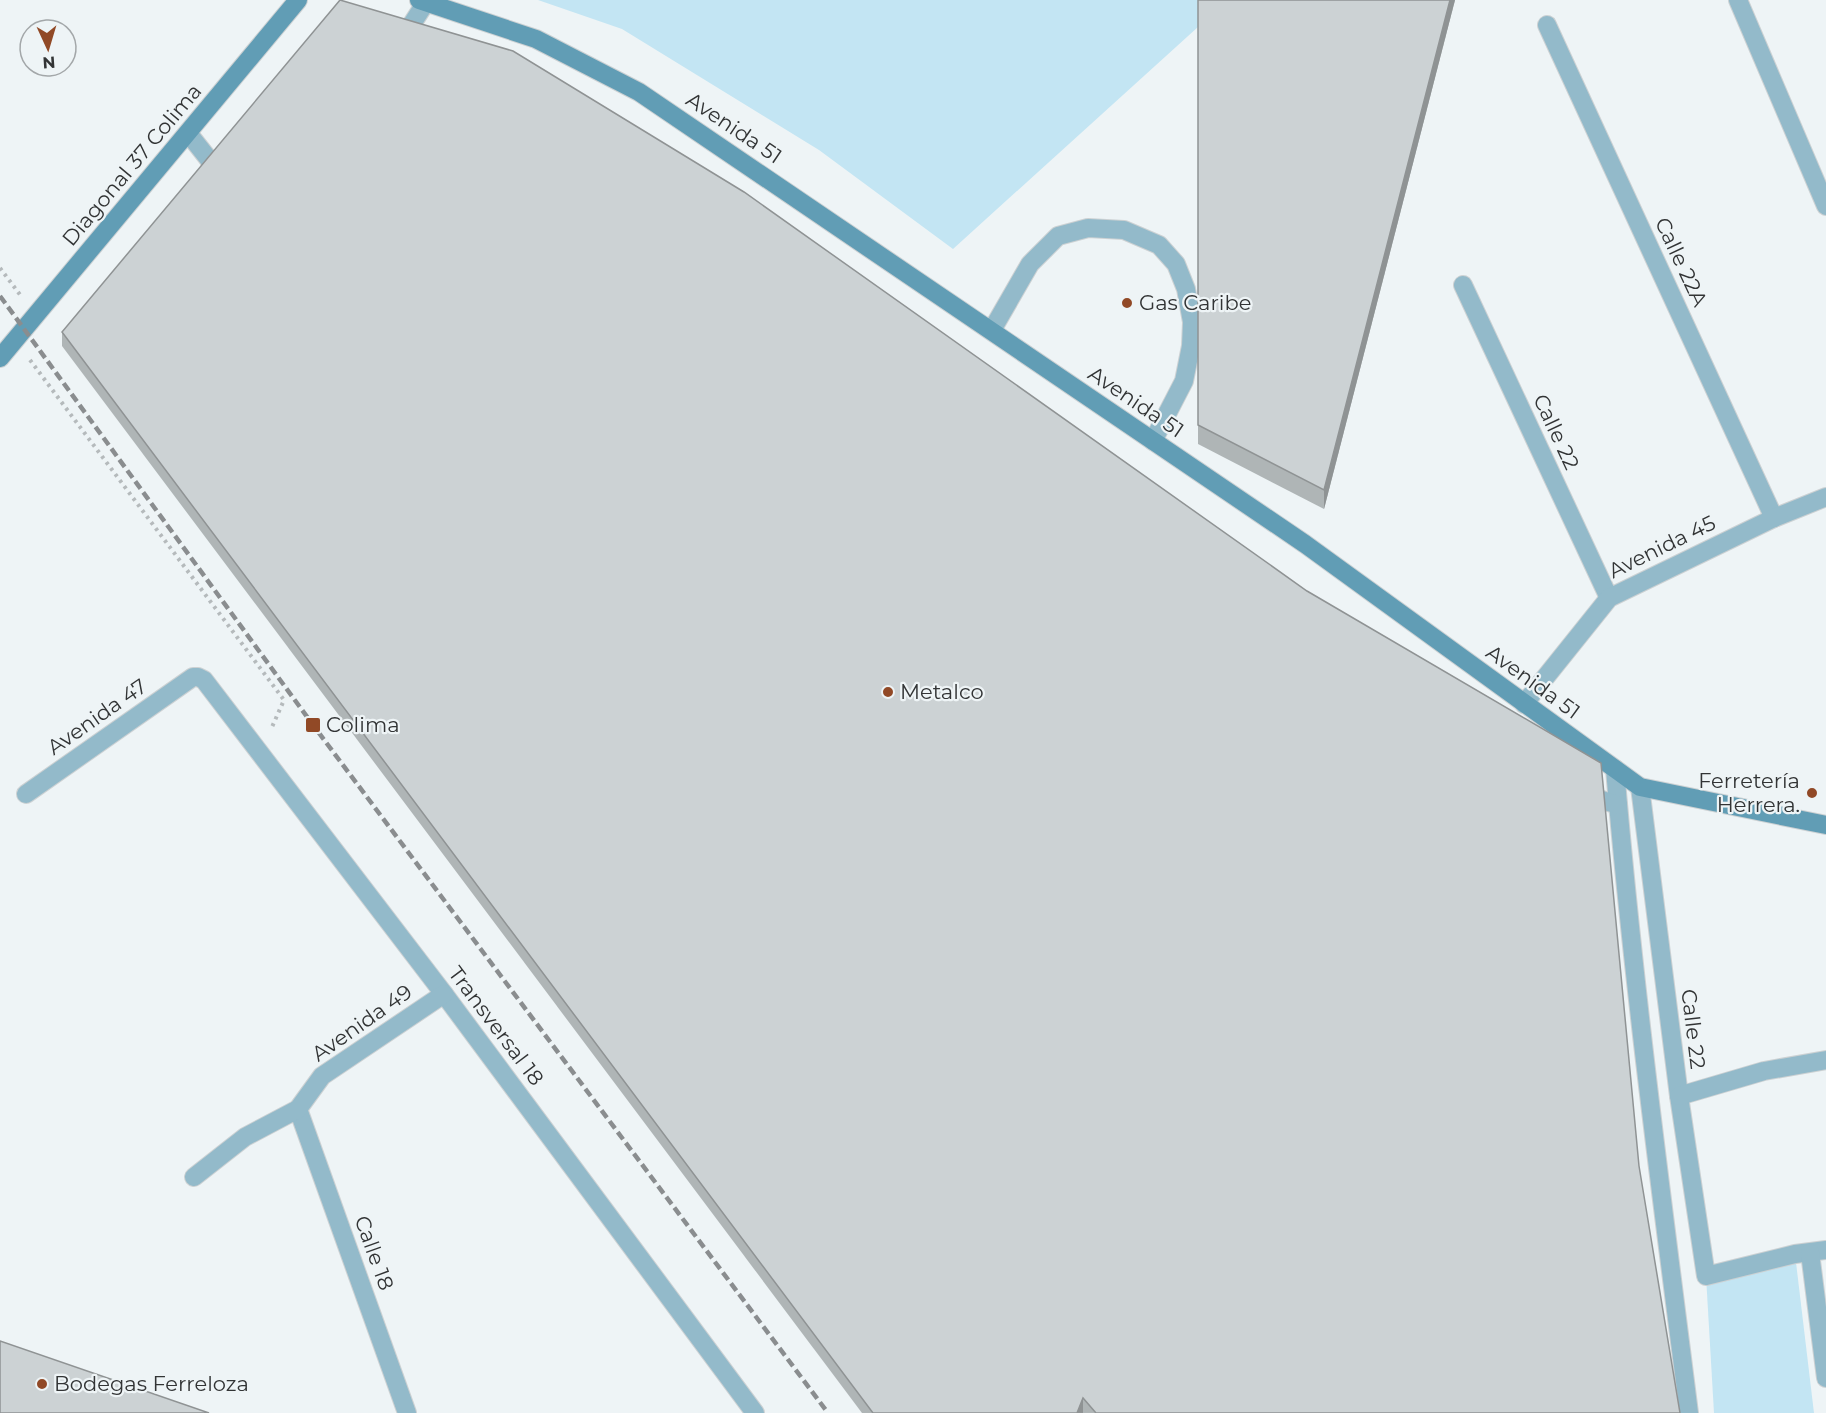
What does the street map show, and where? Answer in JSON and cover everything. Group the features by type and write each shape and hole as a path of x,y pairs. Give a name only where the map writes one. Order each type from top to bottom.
{"street":[{"name":"Diagonal 37 Colima","path":"0,358 298,0"},
{"path":"1738,0 1826,206"},
{"path":"393,52 422,1"},
{"name":"Avenida 51","path":"422,1 536,39 639,92 1305,544 1640,787 1826,825"},
{"name":"Calle 22A","path":"1547,25 1774,518"},
{"path":"188,133 235,194"},
{"path":"992,330 1030,264 1058,236 1088,228 1124,230 1159,245 1176,264 1186,289 1192,322 1191,346 1184,381 1153,441"},
{"name":"Calle 22","path":"1463,285 1609,598"},
{"name":"Avenida 45","path":"1524,704 1609,598 1774,518 1826,496"},
{"name":"Transversal 18","path":"193,677 198,676 204,680 261,753 444,994 755,1413"},
{"name":"Avenida 47","path":"26,794 193,677"},
{"path":"1615,769 1660,1181 1689,1413"},
{"name":"Calle 22","path":"1640,787 1679,1096 1706,1276 1795,1254 1818,1251"},
{"path":"1569,791 1618,805"},
{"name":"Avenida 49","path":"194,1177 245,1137 298,1109 322,1076 444,994"},
{"path":"1679,1096 1764,1071 1826,1060"},
{"name":"Calle 18","path":"298,1109 407,1413"},
{"path":"1818,1251 1826,1378"}],"path":[{"path":"15,340 284,700 261,753"}],"shaded area":[{"path":"538,0 1198,0 1198,27 953,249 819,150 622,29"},
{"path":"1795,1254 1814,1413 1714,1413 1706,1276"}],"building":[{"name":"Metalco","path":"340,0 513,51 744,192 1307,591 1601,763 1639,1166 1680,1413 1096,1413 1083,1398 1077,1413 873,1413 62,332"},
{"path":"1198,0 1450,0 1324,490 1198,425"},
{"name":"Bodegas Ferreloza","path":"0,1341 209,1413 0,1413"}],"railway":[{"path":"0,296 313,725 828,1413"}],"place":[{"name":"Gas Caribe","path":"1127,303"},
{"name":"Metalco","path":"888,692"},
{"name":"Colima","path":"313,725"},
{"name":"Ferretería Herrera.","path":"1812,793"},
{"name":"Bodegas Ferreloza","path":"42,1384"}]}
